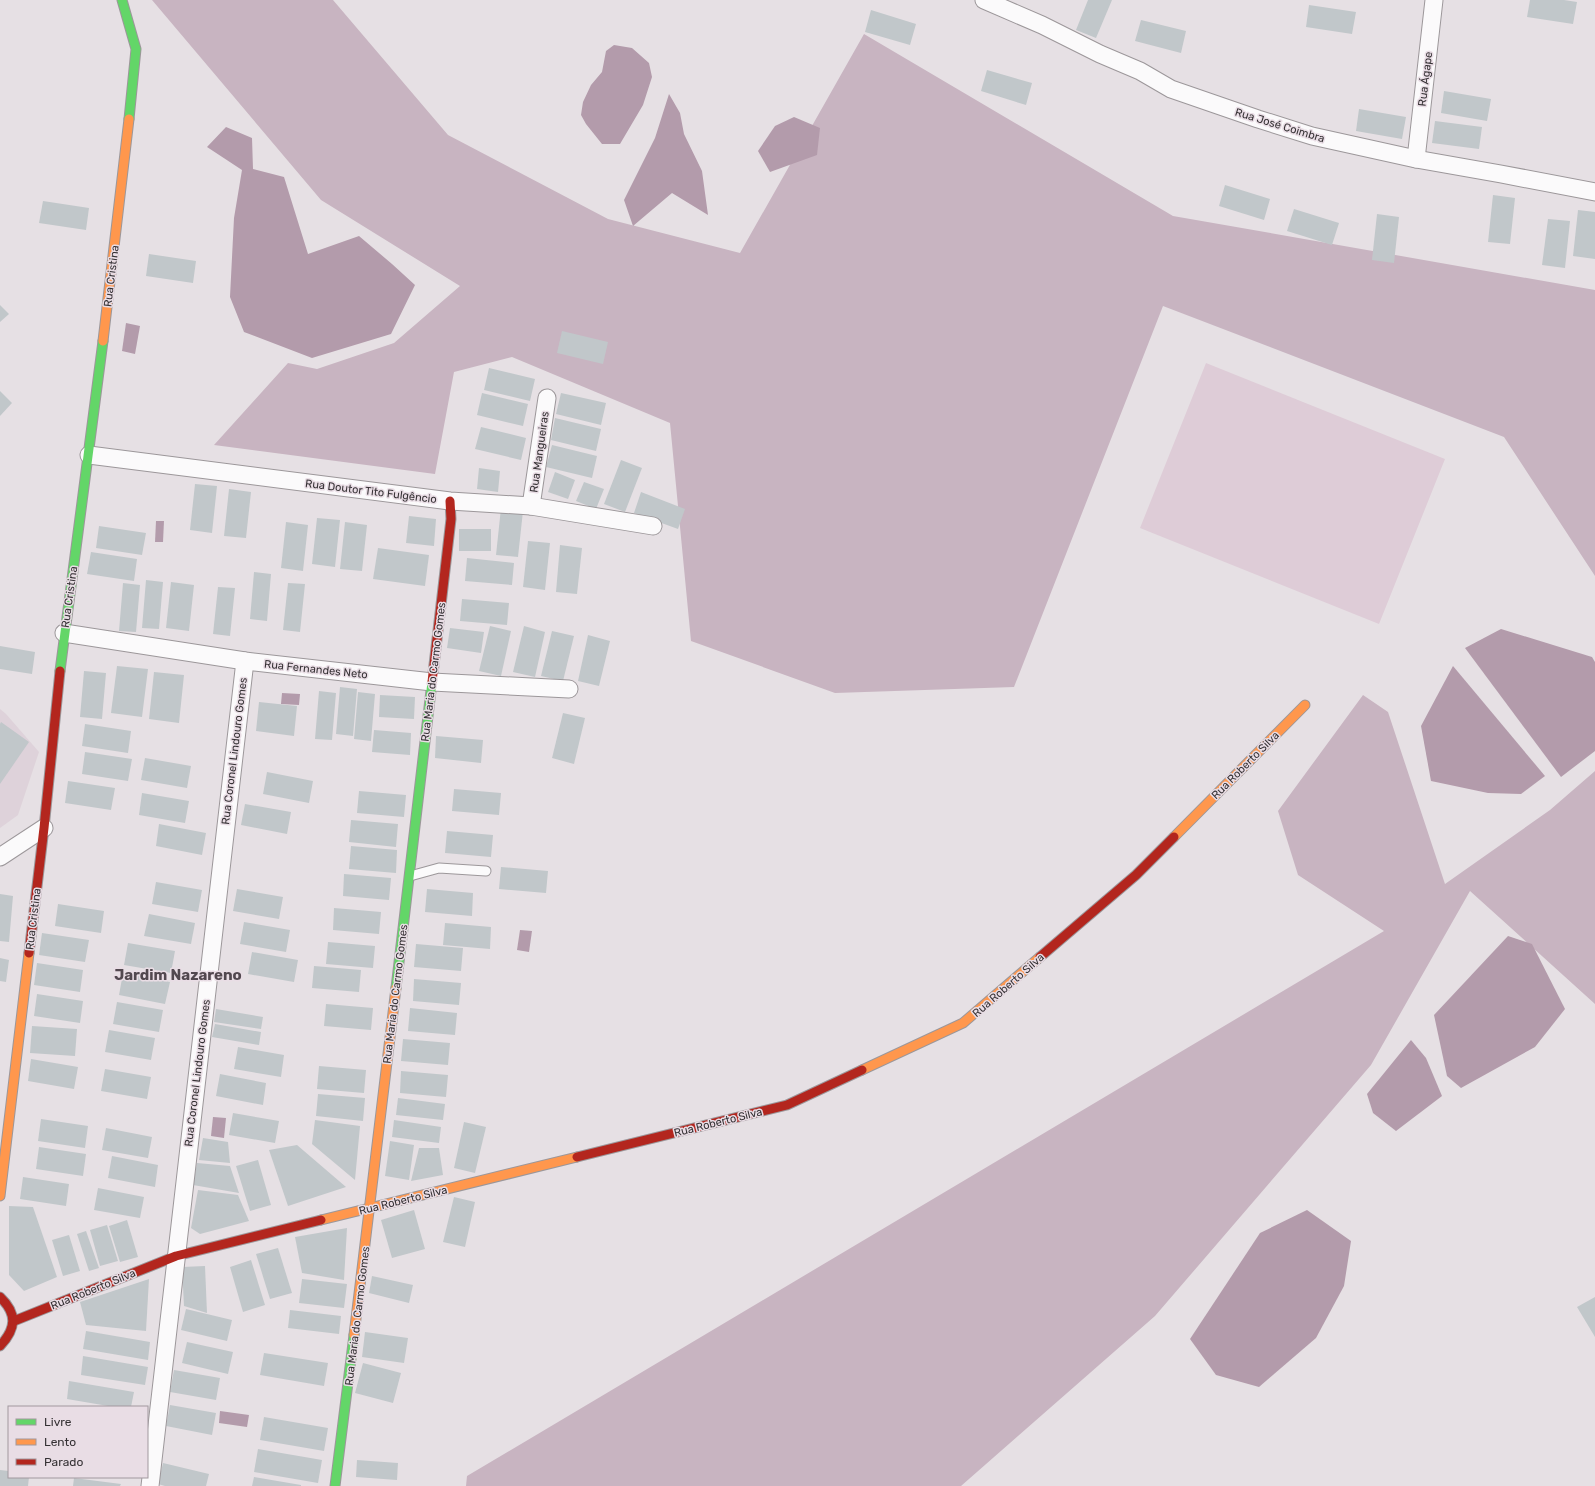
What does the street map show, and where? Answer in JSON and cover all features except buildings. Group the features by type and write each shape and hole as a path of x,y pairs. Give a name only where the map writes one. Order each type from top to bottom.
{"street":[{"name":"Rua Cristina","path":"0,1196 7,1085 44,828 64,633 89,455 135,68 136,49 122,0"},
{"name":"Rua José Coimbra","path":"984,0 1042,24 1100,54 1140,70 1171,89 1312,136 1416,159 1595,192"},
{"name":"Rua Ágape","path":"1416,159 1434,0"},
{"name":"Rua Mangueiras","path":"531,506 547,398"},
{"name":"Rua Doutor Tito Fulgêncio","path":"89,455 450,502 531,506 653,526"},
{"name":"Rua Maria do Carmo Gomes","path":"336,1486 451,519 450,502"},
{"name":"Rua Fernandes Neto","path":"64,633 245,661 432,682 570,689"},
{"name":"Rua Coronel Lindouro Gomes","path":"150,1486 245,661"},
{"name":"Rua Roberto Silva","path":"14,1321 176,1256 787,1105 963,1023 1136,875 1305,704"},
{"path":"0,857 44,828"},
{"path":"0,1297 6,1302 12,1311 14,1321 10,1336 0,1346"}],"lane":[{"path":"409,876 439,868 486,871"}],"shaded area":[{"path":"152,0 333,0 448,135 608,219 740,253 864,34 1173,216 1595,290 1595,576 1504,437 1163,306 1014,687 835,693 691,641 670,423 512,357 454,372 435,474 214,445 288,363 317,369 394,343 460,286 321,200"},
{"path":"614,45 632,48 649,63 652,77 643,105 620,144 602,144 586,124 581,115 583,102 591,85 602,72 606,51"},
{"path":"669,94 680,113 684,134 702,171 708,215 672,193 633,226 624,200 655,138"},
{"path":"794,117 820,128 817,155 770,172 758,151 775,126"},
{"path":"226,127 252,138 253,169 284,177 308,254 359,236 415,285 391,334 312,358 244,332 230,297 234,218 242,170 207,147"},
{"path":"126,323 140,326 135,354 122,351"},
{"path":"1206,363 1445,459 1379,624 1140,528"},
{"path":"156,521 164,521 163,542 155,542"},
{"path":"1501,629 1592,657 1595,662 1595,751 1561,777 1465,648"},
{"path":"1453,666 1545,776 1521,794 1488,793 1431,781 1421,726"},
{"path":"282,693 300,694 299,705 281,704"},
{"path":"1363,695 1388,712 1445,884 1550,810 1595,771 1595,1004 1470,891 1371,1065 1155,1316 961,1486 466,1486 467,1476 1384,931 1298,875 1278,811"},
{"path":"0,709 39,752 18,815 0,828"},
{"path":"520,930 532,931 529,952 517,950"},
{"path":"1508,936 1532,944 1565,1009 1535,1047 1461,1088 1447,1076 1434,1015"},
{"path":"1411,1040 1426,1058 1442,1096 1396,1131 1373,1113 1367,1094"},
{"path":"213,1117 226,1118 224,1138 211,1136"},
{"path":"1307,1210 1351,1241 1344,1286 1316,1338 1259,1387 1216,1375 1190,1339 1260,1233"},
{"path":"220,1411 249,1415 247,1427 219,1423"}],"traffic: fast":[{"path":"122,0 136,49 129,119"},
{"path":"60,671 103,341"},
{"path":"396,988 432,682"},
{"path":"335,1486 354,1335"}],"traffic: slow":[{"path":"103,341 129,119"},
{"path":"1174,837 1305,705"},
{"path":"0,1196 29,953"},
{"path":"862,1070 963,1023 1040,957"},
{"path":"354,1335 396,988"},
{"path":"321,1220 577,1157"}],"traffic: jam":[{"path":"432,682 451,519 450,501"},
{"path":"29,953 44,828 60,671"},
{"path":"1040,957 1136,875 1174,837"},
{"path":"577,1157 787,1105 862,1070"},
{"path":"14,1321 176,1256 321,1220"},
{"path":"0,1297 10,1309 13,1322 9,1334 0,1346"}],"district":[{"name":"Jardim Nazareno","path":"178,975"}]}
